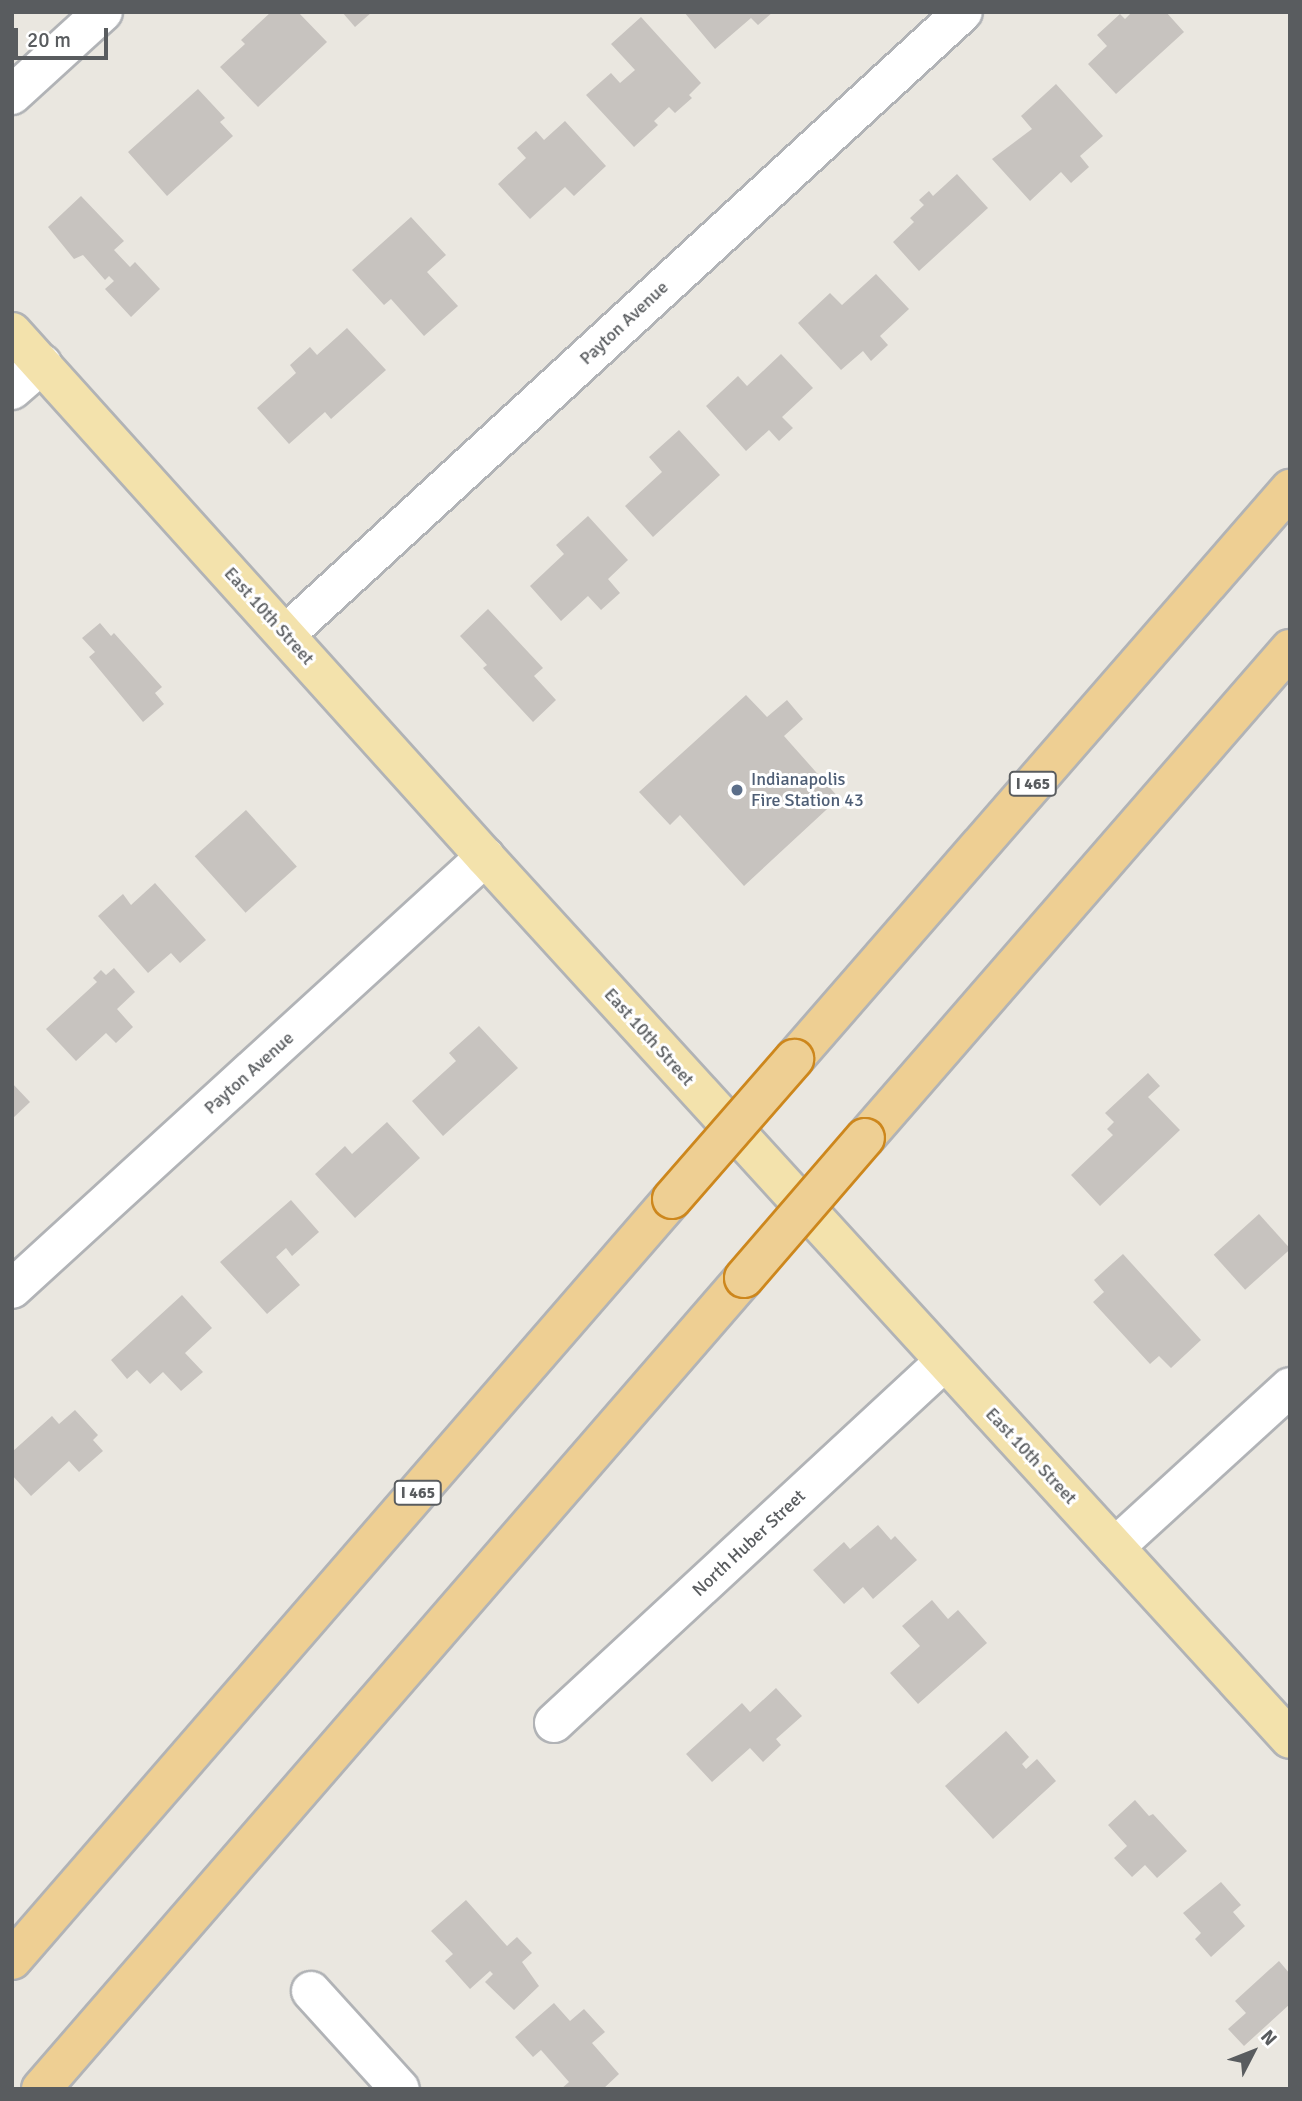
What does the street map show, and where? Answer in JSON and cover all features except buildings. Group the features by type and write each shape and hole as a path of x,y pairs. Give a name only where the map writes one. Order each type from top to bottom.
{"highway":[{"name":"I 465","path":"12,1960 1290,489"},
{"path":"41,2089 1290,649"}],"main road":[{"name":"East 10th Street","path":"12,332 485,857 1290,1740"}],"street":[{"path":"12,95 103,12"},
{"name":"Payton Avenue","path":"286,634 963,12"},
{"path":"12,390 41,364"},
{"name":"Payton Avenue","path":"12,1289 485,857"},
{"name":"North Huber Street","path":"554,1723 944,1362"},
{"path":"1115,1547 1290,1387"},
{"path":"311,1991 400,2089"}],"place":[{"name":"Indianapolis Fire Station 43","path":"737,790"}]}
